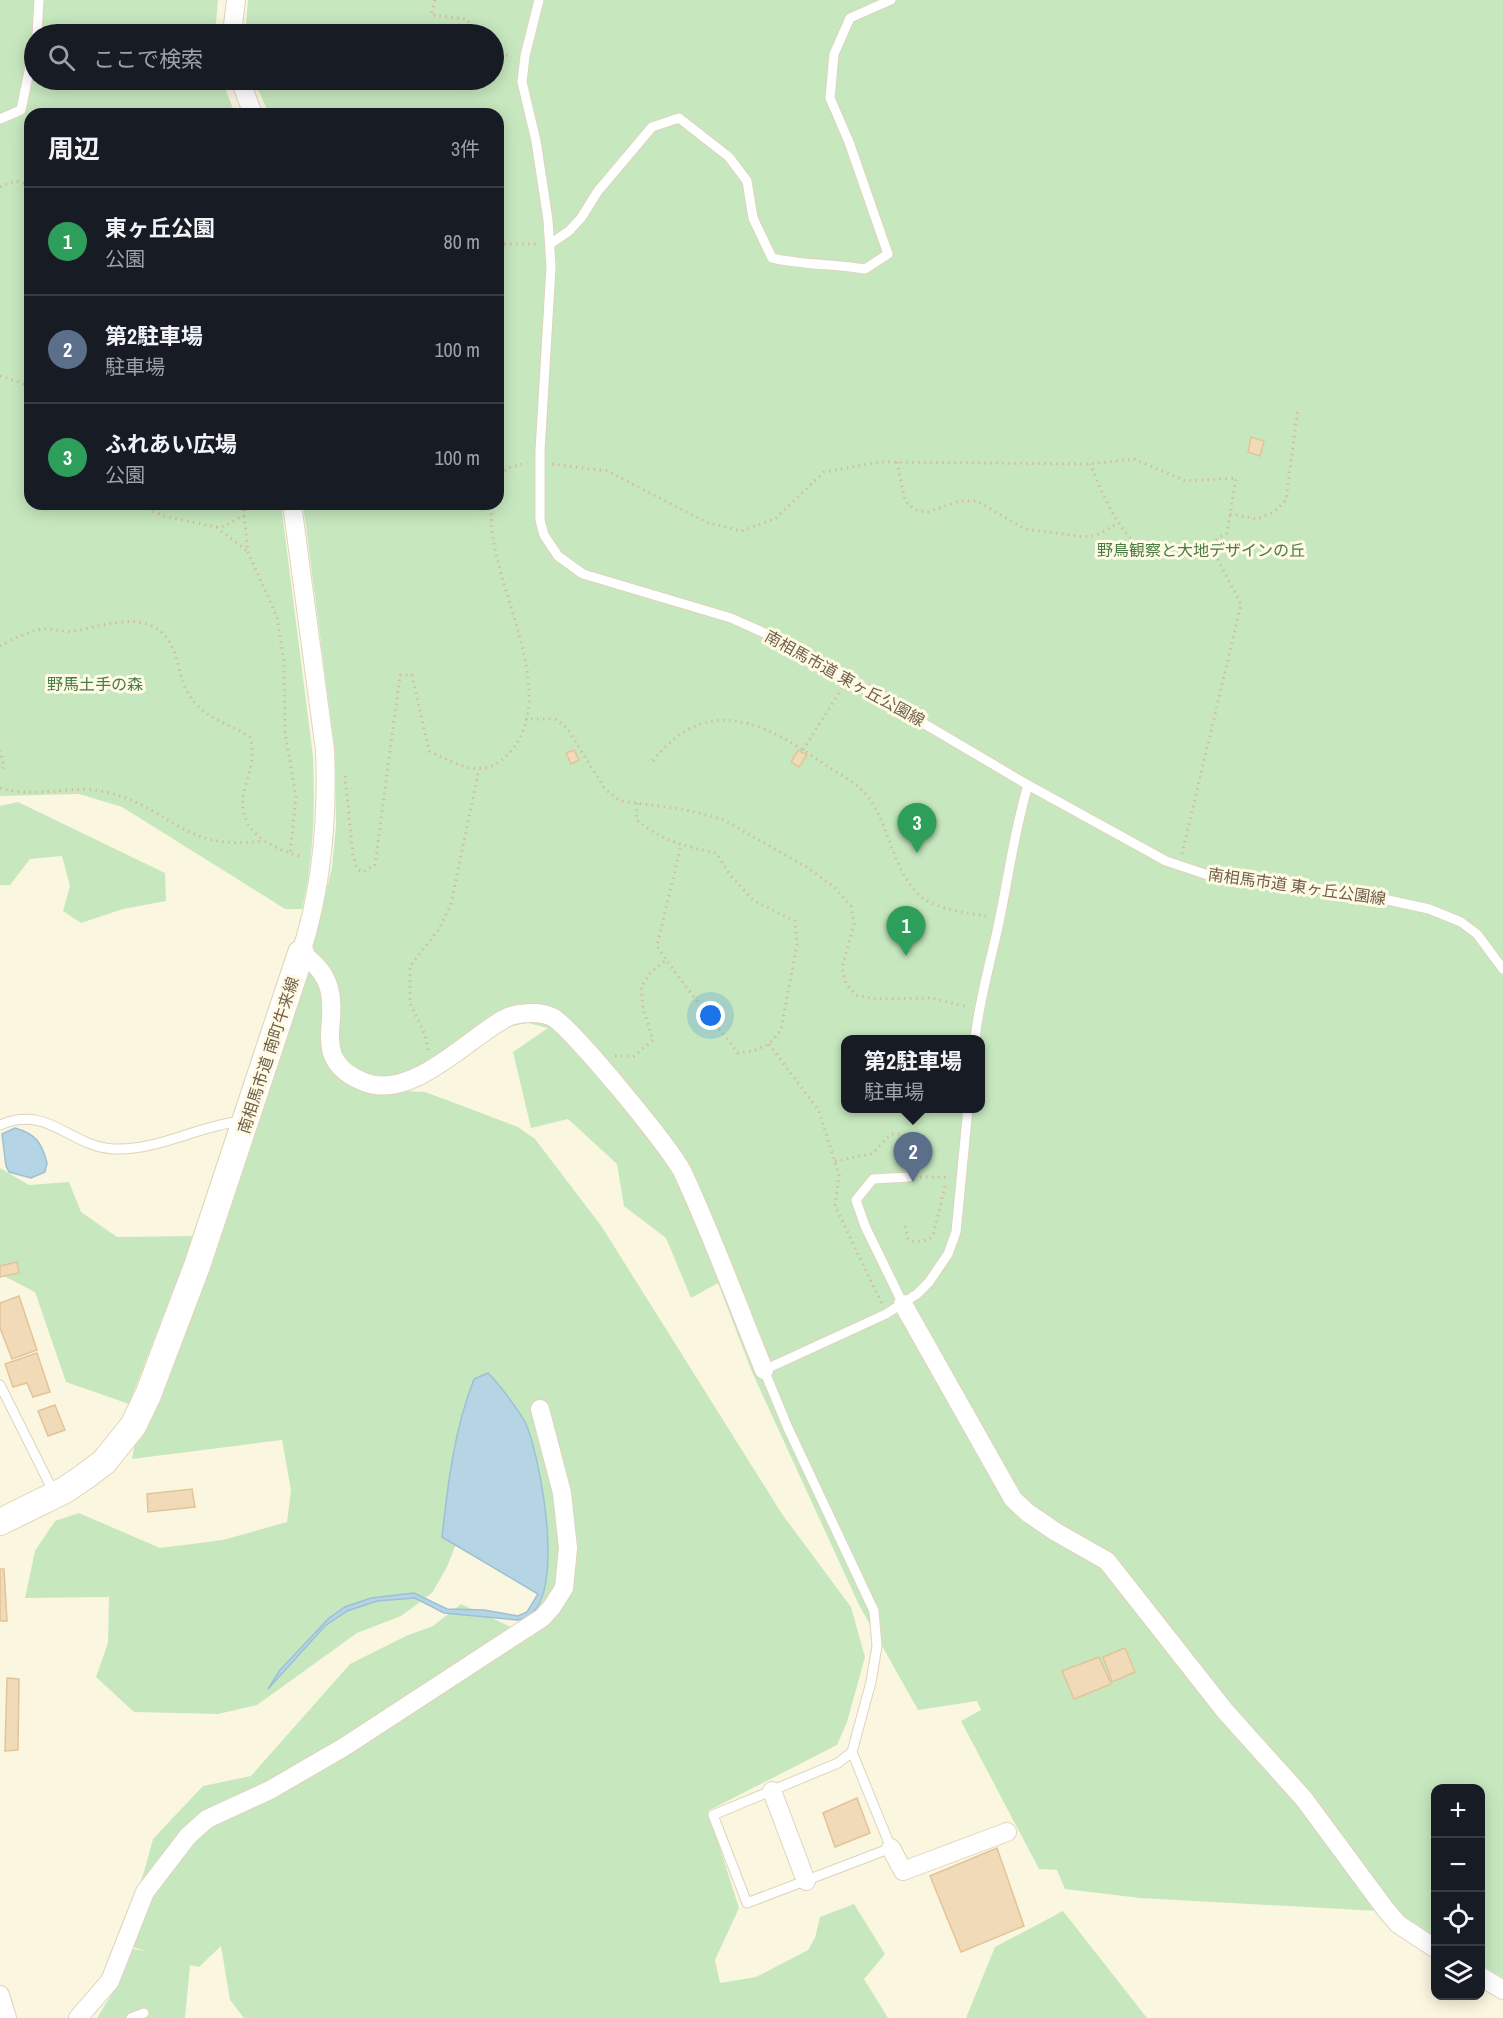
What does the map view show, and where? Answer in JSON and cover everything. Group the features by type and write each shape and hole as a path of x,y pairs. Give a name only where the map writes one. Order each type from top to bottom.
{"street":[{"path":"233,24 236,0"},
{"path":"244,90 251,108"},
{"name":"南相馬市道 南町牛来線","path":"0,1522 56,1495 104,1462 133,1426 197,1266 314,913 325,826 325,750 293,510"},
{"path":"301,953 314,962 325,975 331,990 333,1006 328,1040 337,1065 366,1083 381,1086 404,1083 506,1018 528,1013 553,1017 593,1056 682,1170 764,1370"},
{"path":"903,1304 1013,1499 1028,1513 1056,1532 1107,1561 1225,1711 1304,1799 1398,1924 1431,1946"},
{"path":"78,2018 110,1981 145,1892 165,1863 207,1819 270,1790 353,1742 542,1618 552,1606 564,1588 568,1548 562,1493 540,1409"},
{"path":"772,1791 806,1881"},
{"path":"891,1848 903,1871 1007,1832"},
{"path":"1485,1979 1503,1990"},
{"path":"0,1995 7,2018"}],"lane":[{"path":"38,24 39,0"},
{"name":"南相馬市道 東ヶ丘公園線","path":"539,0 525,56 522,82 536,141 550,244 540,520 551,548 566,563 583,574 688,604 755,628 789,644 1139,849 1180,867 1239,880 1356,893 1429,909 1461,922 1477,934 1503,969"},
{"path":"550,244 569,231 581,218 598,191 652,127 679,118 729,157 747,181 753,218 772,258 799,264 834,264 865,269 888,254 849,142 830,98 834,54 850,18 891,0"},
{"path":"0,119 21,110 25,90"},
{"path":"976,1035 978,1011 1000,917 1019,814 1028,785"},
{"path":"852,1752 837,1763 713,1815 747,1904 891,1848 852,1752 878,1646 874,1611 788,1428 764,1370 886,1314 917,1294 939,1268 956,1232 968,1113"},
{"path":"0,1125 20,1118 35,1119 56,1125 100,1146 114,1149 154,1143 246,1121"},
{"path":"903,1304 865,1226 856,1200 873,1179 909,1177"},
{"path":"0,1385 56,1495"},
{"path":"131,2018 144,2013"}],"path":[{"path":"435,0 431,15 467,19 470,24"},
{"path":"504,55 525,56"},
{"path":"0,187 15,181 24,183"},
{"path":"504,244 550,244"},
{"path":"0,376 24,384"},
{"path":"1230,514 1257,519 1275,512 1286,500 1298,408"},
{"path":"504,472 507,468 516,464 579,466 607,471 708,523 742,531 776,518 824,472 880,462 1090,464 1134,459 1185,481 1236,478 1227,533 1186,555 1166,557 1133,543 1118,524 1090,464"},
{"path":"897,462 905,501 915,510 928,512 960,501 977,501 1025,529 1085,537 1097,535 1118,524"},
{"path":"150,510 164,516 216,527 225,526 244,515"},
{"path":"244,510 248,552 277,617 281,640 285,732 296,797 290,854"},
{"path":"344,766 353,855 357,869 363,872 375,865 400,675 412,675 429,751 467,769 480,769 502,760 516,744 525,719 528,670 492,536 492,510"},
{"path":"216,527 248,552"},
{"path":"1180,867 1241,604 1209,543"},
{"path":"0,646 37,630 74,632 114,621 131,621 158,631 168,639 188,693 202,710 218,723 250,737 253,758 244,793 244,812 251,828 262,841 290,854 322,861"},
{"path":"803,750 841,693 846,678"},
{"path":"653,761 685,729 721,718 773,730 865,793 879,819 897,866 919,895 954,912 1000,917"},
{"path":"525,719 555,719 567,728 605,789 620,801 682,809 722,819 808,868 834,887 850,906 854,924 842,969 846,984 856,995 876,999 932,998 978,1011"},
{"path":"0,750 4,766 0,772"},
{"path":"435,1065 428,1054 425,1035 410,1003 410,966 439,929 450,904 480,769"},
{"path":"0,788 21,791 92,789 125,799 199,838 243,844 262,841"},
{"path":"637,803 636,819 649,830 681,845 716,853 731,876 753,900 795,921 797,944 781,1030 769,1044 753,1052 738,1053 657,946 681,845"},
{"path":"593,1056 605,1051 617,1058 634,1056 653,1040 643,1008 641,987 651,972 666,960"},
{"path":"769,1044 819,1110 839,1175 835,1206 869,1272 886,1314"},
{"path":"835,1161 872,1155 891,1134 912,1135"},
{"path":"905,1226 908,1239 913,1241 925,1241 933,1236 949,1167"}],"green space":[{"name":"野馬土手の森","path":"0,0 218,0 216,24 24,24 24,90 226,90 233,108 24,108 24,510 282,510 313,756 313,833 302,909 285,909 122,807 79,794 0,796"},
{"name":"野鳥観察と大地デザインの丘","path":"248,0 1503,0 1503,1978 1485,1967 1485,1784 1431,1784 1431,1935 1396,1912 1140,1898 1065,1889 1057,1870 1039,1869 961,1721 981,1710 977,1701 918,1710 859,1605 752,1372 718,1283 691,1298 666,1238 624,1206 617,1164 568,1119 531,1128 513,1052 548,1028 528,1023 507,1027 406,1091 425,1092 518,1127 535,1139 602,1227 782,1514 851,1607 865,1657 847,1722 837,1745 708,1811 739,1908 715,1960 720,1983 756,1977 808,1950 815,1938 820,1917 854,1904 885,1954 864,1979 888,2018 244,2018 230,2000 221,1946 199,1967 190,1965 185,2018 97,2018 119,1982 133,1949 146,1951 119,1943 153,1839 203,1786 251,1776 350,1664 406,1636 433,1626 461,1604 533,1637 539,1574 464,1524 447,1567 432,1593 401,1616 357,1633 257,1705 218,1714 134,1712 96,1677 108,1643 109,1597 25,1598 35,1551 55,1521 79,1513 160,1548 223,1540 287,1522 291,1490 282,1440 132,1459 135,1443 302,984 332,868 336,825 335,751 304,510 504,510 504,108 266,108 258,90 504,90 504,24 246,24"},
{"path":"18,802 165,873 166,901 123,909 81,923 63,911 70,886 62,856 30,859 10,885 0,885 0,806"},
{"path":"0,1168 29,1185 69,1182 81,1212 117,1237 194,1236 129,1404 66,1382 35,1292 0,1274"},
{"path":"1063,1911 1147,2018 966,2018 995,1947"}],"water":[{"path":"15,1128 28,1133 37,1140 47,1163 45,1172 31,1178 9,1172 6,1166 2,1134"},
{"path":"488,1373 526,1424 532,1441 544,1499 548,1565 544,1592 534,1612 517,1620 444,1613 415,1598 377,1601 347,1611 325,1626 268,1689 280,1670 329,1618 345,1607 371,1598 414,1593 447,1609 484,1610 518,1616 527,1612 538,1594 442,1537 449,1477 461,1418 474,1379"}],"building":[{"path":"1251,437 1264,441 1260,456 1248,452"},
{"path":"574,750 579,760 571,764 566,753"},
{"path":"798,750 807,755 799,767 791,762"},
{"path":"17,1262 19,1273 0,1277 0,1266"},
{"path":"19,1296 37,1350 12,1359 0,1328 0,1303"},
{"path":"37,1353 50,1392 33,1397 27,1383 13,1387 5,1364"},
{"path":"55,1405 65,1430 48,1436 38,1411"},
{"path":"192,1489 195,1507 148,1512 147,1494"},
{"path":"0,1569 4,1569 7,1621 0,1621"},
{"path":"1125,1648 1135,1672 1112,1682 1103,1657"},
{"path":"1099,1657 1111,1684 1074,1699 1062,1671"},
{"path":"7,1678 19,1679 18,1750 5,1751"},
{"path":"857,1798 870,1833 835,1847 823,1813"},
{"path":"997,1848 1024,1926 961,1952 930,1876"}],"place":[{"name":"ふれあい広場","path":"917,853"},
{"name":"東ヶ丘公園","path":"906,956"},
{"name":"第2駐車場","path":"913,1182"}]}
